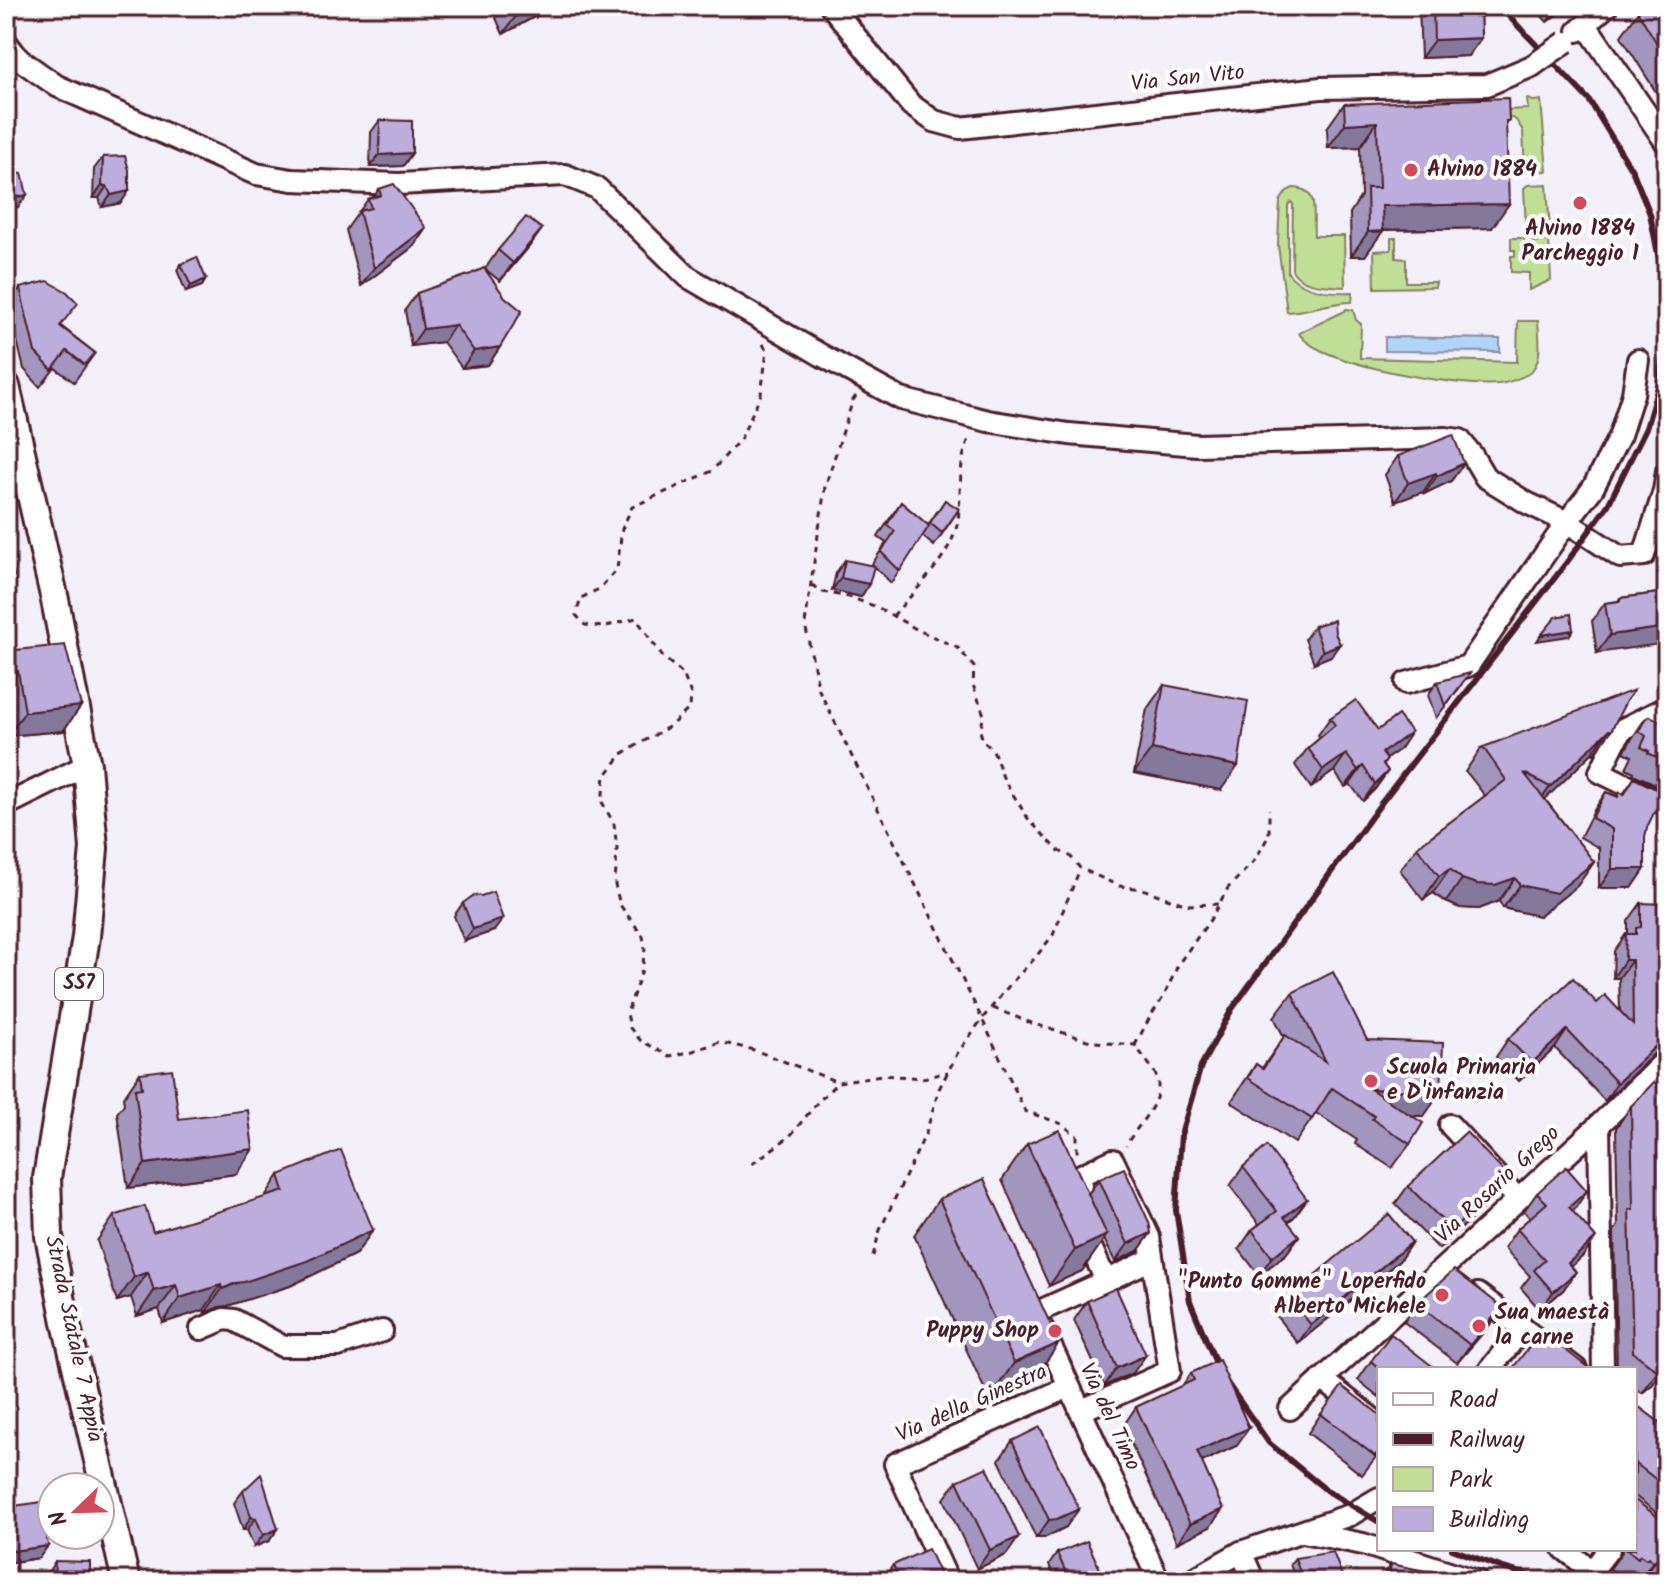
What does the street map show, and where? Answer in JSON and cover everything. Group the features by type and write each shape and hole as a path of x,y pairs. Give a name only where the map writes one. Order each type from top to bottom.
{"main road":[{"name":"Strada Statale 7 Appia","path":"6,386 55,600 87,765 94,848 86,937 47,1178 49,1236 126,1581"}],"street":[{"name":"Via San Vito","path":"831,6 911,105 934,121 960,128 1321,88 1487,85 1532,66 1566,42 1607,6"},
{"path":"1586,25 1667,144"},
{"path":"6,42 19,59 57,86 256,174 292,180 399,184 565,175 597,188 688,277 901,399 979,419 1069,434 1197,445 1460,440 1485,477 1527,503 1567,522 1620,557 1644,555 1667,471"},
{"path":"1406,683 1468,666 1593,488 1620,435 1633,394 1638,360"},
{"path":"1667,707 1621,730 1600,772 1667,805"},
{"path":"6,805 87,765"},
{"name":"Via Rosario Grego","path":"1290,1409 1322,1379 1455,1276 1518,1199 1667,1059"},
{"path":"1450,1125 1518,1199"},
{"path":"1599,1125 1603,1367"},
{"path":"1080,1411 1170,1371 1149,1237 1113,1160 1081,1175 1081,1185 1067,1192 1106,1281 1152,1259"},
{"path":"1455,1276 1573,1367"},
{"name":"Via del Timo","path":"1106,1281 1032,1306 1159,1581"},
{"path":"201,1329 224,1319 234,1320 282,1346 338,1346 382,1331"},
{"path":"1492,1367 1523,1328"},
{"path":"1322,1379 1377,1422"},
{"name":"Via della Ginestra","path":"948,1581 895,1464 1069,1387"},
{"path":"1190,1581 1241,1552 1350,1515 1377,1499"},
{"path":"1303,1532 1377,1549"},
{"path":"1385,1551 1477,1581"},
{"path":"1567,1551 1592,1571 1607,1551"},
{"path":"1241,1552 1254,1581"}],"path":[{"path":"765,323 758,337 767,351 761,394 741,438 712,471 632,507 622,529 617,569 599,589 581,598 576,615 585,625 603,627 636,618 662,656 683,674 691,694 690,708 670,726 622,754 605,776 602,802 614,824 617,849 615,885 620,905 643,936 645,949 642,970 627,1013 630,1028 641,1041 670,1056 720,1042 754,1050 838,1082 882,1075 923,1078 948,1072"},
{"path":"868,381 853,400 825,487 805,624 819,690 1025,1111 1062,1124 1077,1136 1077,1153 1085,1173"},
{"path":"893,616 944,555 949,544 958,523 960,474 967,442 979,419"},
{"path":"811,584 823,592 877,607 958,648 974,667 973,685 984,715 980,731 983,741 993,750 1004,780 1029,820 1080,868 1119,886 1142,889 1187,905 1219,904"},
{"path":"1135,1045 1179,963 1228,888 1255,860 1269,835 1269,809"},
{"path":"873,1256 880,1230 926,1133 939,1089 957,1054 982,1019 1053,935 1080,868"},
{"path":"992,1008 1094,1042 1135,1045"},
{"path":"1116,1167 1132,1134 1157,1100 1157,1078 1135,1045"},
{"path":"752,1164 790,1136 838,1082"}],"green space":[{"path":"1527,99 1541,100 1547,171 1525,171 1523,131 1516,120 1504,114 1436,113 1528,109"},
{"path":"1547,184 1550,232 1533,234 1533,228 1526,228 1524,188"},
{"path":"1293,188 1302,189 1311,198 1314,236 1344,236 1345,287 1308,282 1292,270 1291,202 1288,205 1288,273 1309,287 1353,292 1352,302 1287,312 1278,245 1279,220 1280,201"},
{"path":"1391,238 1396,238 1396,258 1406,259 1406,282 1436,282 1435,287 1375,288 1374,251 1391,250"},
{"path":"1511,238 1524,238 1525,242 1549,241 1551,280 1529,290 1529,273 1511,272 1511,256 1515,256 1515,250 1511,250"},
{"path":"1346,309 1353,310 1361,324 1360,358 1517,362 1518,321 1538,321 1538,357 1528,374 1510,381 1499,384 1455,382 1360,364 1311,345 1299,333"}],"water":[{"path":"1385,337 1500,339 1500,352 1385,351"}],"building":[{"path":"511,6 534,6 516,16"},
{"path":"1433,6 1480,6 1481,38 1434,40"},
{"path":"1645,6 1667,6 1667,60 1638,12"},
{"path":"1508,98 1509,204 1382,206 1383,231 1368,232 1367,188 1379,188 1377,122 1345,124 1344,104"},
{"path":"380,120 412,121 412,153 379,155"},
{"path":"125,156 129,191 111,195 107,186 102,186 103,157"},
{"path":"22,173 27,195 6,200 6,178"},
{"path":"394,184 426,228 374,268 359,211 371,208 368,199 381,195 379,189"},
{"path":"526,217 542,229 513,263 498,250"},
{"path":"197,257 206,279 191,286 181,264"},
{"path":"484,268 505,297 522,311 500,347 474,351 455,325 423,329 417,293"},
{"path":"48,281 78,303 60,326 95,353 85,365 67,351 52,370 35,352 20,288"},
{"path":"1453,435 1464,463 1437,476 1436,473 1408,483 1398,456"},
{"path":"945,500 959,509 942,533 930,523"},
{"path":"901,502 929,526 900,571 881,552 895,531 887,525"},
{"path":"6,540 14,576 6,578"},
{"path":"845,560 874,566 869,584 841,578"},
{"path":"1667,592 1667,627 1610,635 1605,603"},
{"path":"1571,614 1573,630 1541,635 1556,617"},
{"path":"1334,620 1340,644 1323,651 1314,626"},
{"path":"65,645 81,706 25,712 18,671 6,671 6,651"},
{"path":"1470,673 1445,706 1437,682"},
{"path":"1164,685 1248,701 1238,766 1152,749"},
{"path":"1634,690 1611,731 1550,787 1524,773 1594,862 1556,893 1520,885 1515,878 1495,885 1462,879 1450,869 1439,876 1417,847 1506,780 1481,748"},
{"path":"1356,700 1378,730 1398,715 1411,732 1382,753 1387,760 1383,764 1388,771 1375,784 1363,766 1358,770 1346,754 1323,770 1308,748 1335,725 1330,718"},
{"path":"1650,716 1667,725 1667,762 1641,747 1646,736 1639,731"},
{"path":"1634,778 1664,793 1647,827 1645,869 1612,869 1612,829 1592,818 1606,792 1618,797 1620,792 1624,795"},
{"path":"493,892 503,919 473,929 463,903 474,895"},
{"path":"1641,903 1666,904 1667,1035 1617,1083 1567,1030 1532,1063 1508,1039 1573,978 1597,1003 1605,995 1633,1025 1632,960 1625,960 1626,934 1636,934 1636,928 1641,927"},
{"path":"1333,972 1367,1040 1443,1043 1441,1092 1370,1089 1423,1123 1410,1144 1332,1088 1312,1119 1248,1078 1256,1064 1263,1069 1285,1035 1326,1062 1292,993"},
{"path":"172,1069 179,1119 248,1110 253,1149 145,1164 135,1089 142,1088 140,1073"},
{"path":"1654,1082 1663,1089 1666,1184 1662,1184 1667,1363 1658,1371 1633,1352 1629,1209 1633,1209 1631,1106"},
{"path":"1059,1130 1107,1235 1075,1250 1027,1144"},
{"path":"1466,1132 1509,1177 1452,1230 1408,1186"},
{"path":"1267,1146 1307,1199 1284,1217 1299,1236 1272,1257 1252,1230 1277,1211 1243,1167"},
{"path":"341,1150 373,1230 307,1261 222,1289 221,1285 180,1298 176,1285 154,1291 148,1272 134,1277 114,1216 145,1206 153,1232 284,1191 279,1175"},
{"path":"1566,1167 1587,1191 1569,1207 1596,1238 1568,1263 1576,1272 1553,1292 1534,1270 1545,1260 1517,1229 1547,1203 1537,1193"},
{"path":"1124,1168 1151,1233 1128,1244 1099,1179"},
{"path":"984,1179 1059,1343 1014,1363 939,1199"},
{"path":"1389,1214 1412,1242 1311,1325 1288,1297"},
{"path":"1454,1270 1502,1307 1470,1345 1417,1303"},
{"path":"1116,1288 1146,1355 1117,1368 1087,1301"},
{"path":"1541,1331 1587,1367 1514,1367"},
{"path":"1391,1334 1433,1367 1378,1367 1371,1361"},
{"path":"1219,1360 1249,1428 1197,1451 1223,1509 1190,1524 1136,1407 1194,1380 1191,1373"},
{"path":"1342,1386 1377,1412 1377,1454 1375,1456 1321,1414"},
{"path":"1637,1406 1667,1428 1667,1488 1637,1465"},
{"path":"1040,1427 1079,1509 1057,1519 1049,1520 1012,1441"},
{"path":"987,1467 1019,1537 990,1550 957,1481"},
{"path":"261,1474 278,1529 263,1535 256,1518 251,1517 243,1491"},
{"path":"1637,1502 1667,1524 1667,1566 1657,1559 1653,1561 1640,1555 1638,1558 1629,1551 1637,1551"},
{"path":"36,1503 36,1548 12,1551 6,1507"},
{"path":"1087,1541 1104,1578 1070,1581 1057,1553"},
{"path":"928,1549 943,1581 901,1581 893,1565"},
{"path":"1333,1552 1344,1581 1303,1581 1295,1558"},
{"path":"55,1561 90,1562 90,1581 54,1581"},
{"path":"1391,1564 1472,1581 1388,1581"},
{"path":"1244,1574 1248,1581 1230,1579"}],"railway":[{"path":"1377,1521 1326,1490 1269,1443 1220,1373 1190,1301 1176,1210 1181,1135 1201,1066 1232,1009 1382,802 1608,505 1646,428 1659,383 1665,289 1650,214 1633,172 1589,100 1499,6"},
{"path":"1457,1551 1548,1581"}],"place":[{"name":"Alvino 1884","path":"1411,170"},
{"name":"Alvino 1884 Parcheggio 1","path":"1580,203"},
{"name":"Scuola Primaria e D'infanzia","path":"1371,1081"},
{"name":"\"Punto Gomme\" Loperfido Alberto Michele","path":"1442,1295"},
{"name":"Sua maestà la carne","path":"1479,1326"},
{"name":"Puppy Shop","path":"1055,1331"}]}
